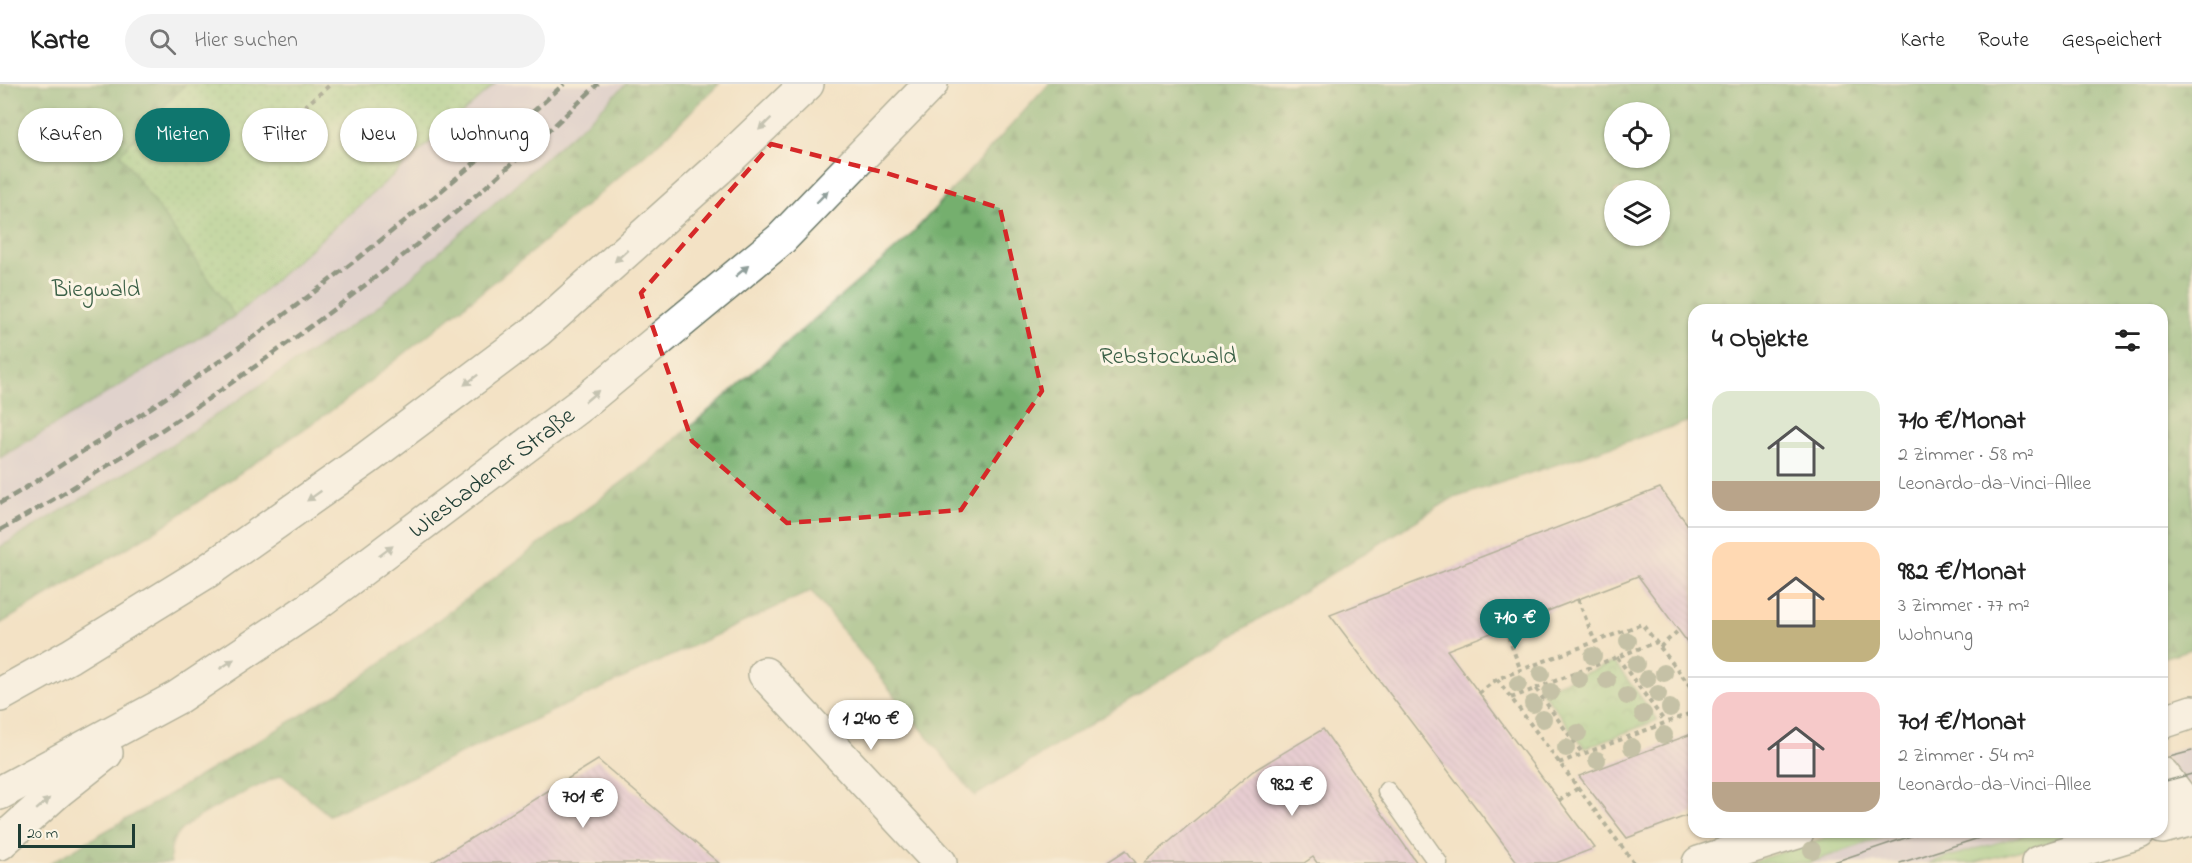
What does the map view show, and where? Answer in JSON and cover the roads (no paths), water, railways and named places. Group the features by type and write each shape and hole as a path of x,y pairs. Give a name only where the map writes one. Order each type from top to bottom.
{"main road":[{"path":"0,695 70,656 206,572 366,459 528,337 718,169 807,84"},
{"name":"Wiesbadener Straße","path":"0,793 178,697 308,610 584,402 781,238 931,84"},
{"path":"765,674 940,863"},
{"path":"0,843 59,790 178,697"},
{"path":"2168,720 2192,712"},
{"path":"2168,782 2192,813"},
{"path":"2168,825 2192,819"},
{"path":"1699,863 1778,838"},
{"path":"2038,863 2119,838"}],"lane":[{"path":"1387,791 1438,863"}],"tram line":[{"path":"2168,757 2192,751"},
{"path":"2168,780 2192,774"},
{"path":"1831,863 1905,838"},
{"path":"1900,863 1979,838"}],"railway":[{"path":"0,503 155,405 277,320 395,229 564,84"},
{"path":"0,530 137,447 291,341 449,218 500,175 598,84"}],"park label":[{"name":"Biegwald","path":"96,288"},
{"name":"Rebstockwald","path":"1168,355"}]}
